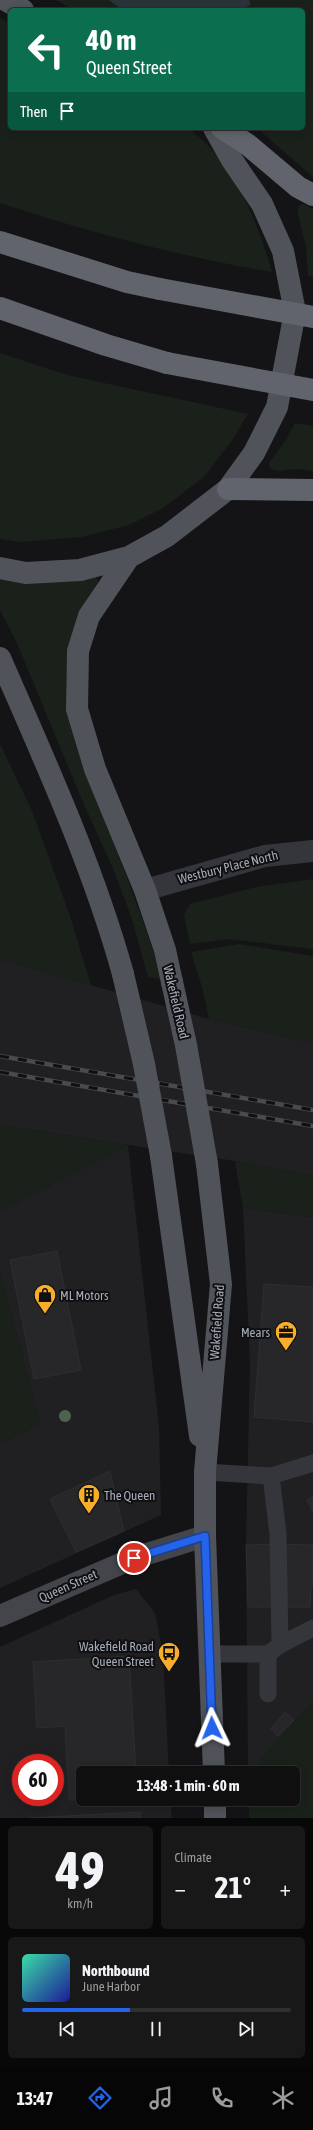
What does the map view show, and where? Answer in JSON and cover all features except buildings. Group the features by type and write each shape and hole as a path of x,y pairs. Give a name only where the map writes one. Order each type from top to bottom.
{"highway":[{"path":"225,130 247,144 298,187 313,196"},
{"path":"0,242 127,282 313,317"},
{"path":"0,308 106,345 167,363 313,390"},
{"path":"228,488 313,490"}],"main road":[{"path":"5,0 19,8"},
{"path":"0,568 26,573 80,570 128,557 167,536 228,488 254,453 277,407 296,312 282,251 262,204 232,160 215,130"},
{"name":"Wakefield Road","path":"128,557 89,616 78,651 77,709 95,769 145,890 165,950 186,1045 207,1164 221,1284 205,1472 205,1536 214,1766"},
{"name":"Wakefield Road","path":"0,658 73,832 114,941 144,1064 161,1156 205,1472"},
{"path":"214,1806 215,1818"}],"street":[{"name":"Westbury Place North","path":"145,890 265,856 313,851"},
{"name":"Queen Street","path":"0,1616 134,1558 205,1536"}],"lane":[{"path":"205,1472 271,1476 313,1463"},
{"path":"268,1694 274,1650 278,1534 271,1476"},
{"path":"209,1654 274,1650 313,1628"}],"shaded area":[{"path":"56,0 109,0 119,8 70,8"},
{"path":"109,0 249,0 251,5 242,8 119,8"},
{"path":"249,0 313,0 313,177 259,130 305,130 305,8 242,8 251,5"},
{"path":"0,18 8,22 8,130 190,130 219,158 242,193 259,232 272,272 202,259 135,243 0,203"},
{"path":"304,204 313,209 313,277 308,276 306,247 297,211 299,205"},
{"path":"0,353 67,375 248,414 233,439 204,477 163,508 129,525 81,537 21,542 0,539"},
{"path":"295,423 313,426 313,471 298,469 280,471 273,470 270,468 269,463 286,440"},
{"path":"0,576 95,576 97,579 98,582 79,617 69,650 67,684 70,716 78,749 89,782 128,881 163,980 148,977 132,919 112,866 82,800 16,641 0,610"},
{"path":"0,744 32,811 69,913 91,985 0,959"},
{"path":"313,879 313,949 228,939 190,944 184,915 190,904 256,887"},
{"path":"239,944 313,956 313,1043 209,1019 202,987 191,952"},
{"path":"0,959 209,1019 313,1043 313,1176 235,1161 0,1125"},
{"path":"0,1125 128,1145 0,1211"},
{"path":"128,1145 159,1427 161,1515 0,1588 0,1444 40,1424 0,1271 0,1211"},
{"path":"235,1161 313,1176 313,1217 243,1208"},
{"path":"243,1208 313,1217 313,1701 256,1766 248,1766 246,1545 250,1364"},
{"path":"0,1271 40,1424 0,1444"},
{"path":"136,1589 155,1613 163,1654 169,1766 76,1766 76,1806 171,1806 172,1818 0,1818 0,1647 114,1595"},
{"path":"313,1701 313,1818 249,1818 249,1806 300,1806 300,1766 256,1766"}],"railway":[{"path":"0,1056 313,1110"},
{"path":"0,1072 313,1126"}],"place":[{"name":"ML Motors","path":"45,1314"},
{"name":"Mears","path":"286,1352"},
{"name":"The Queen","path":"89,1514"},
{"name":"Wakefield Road Queen Street","path":"169,1672"}],"route":[{"path":"134,1558 205,1536 212,1728"}]}
